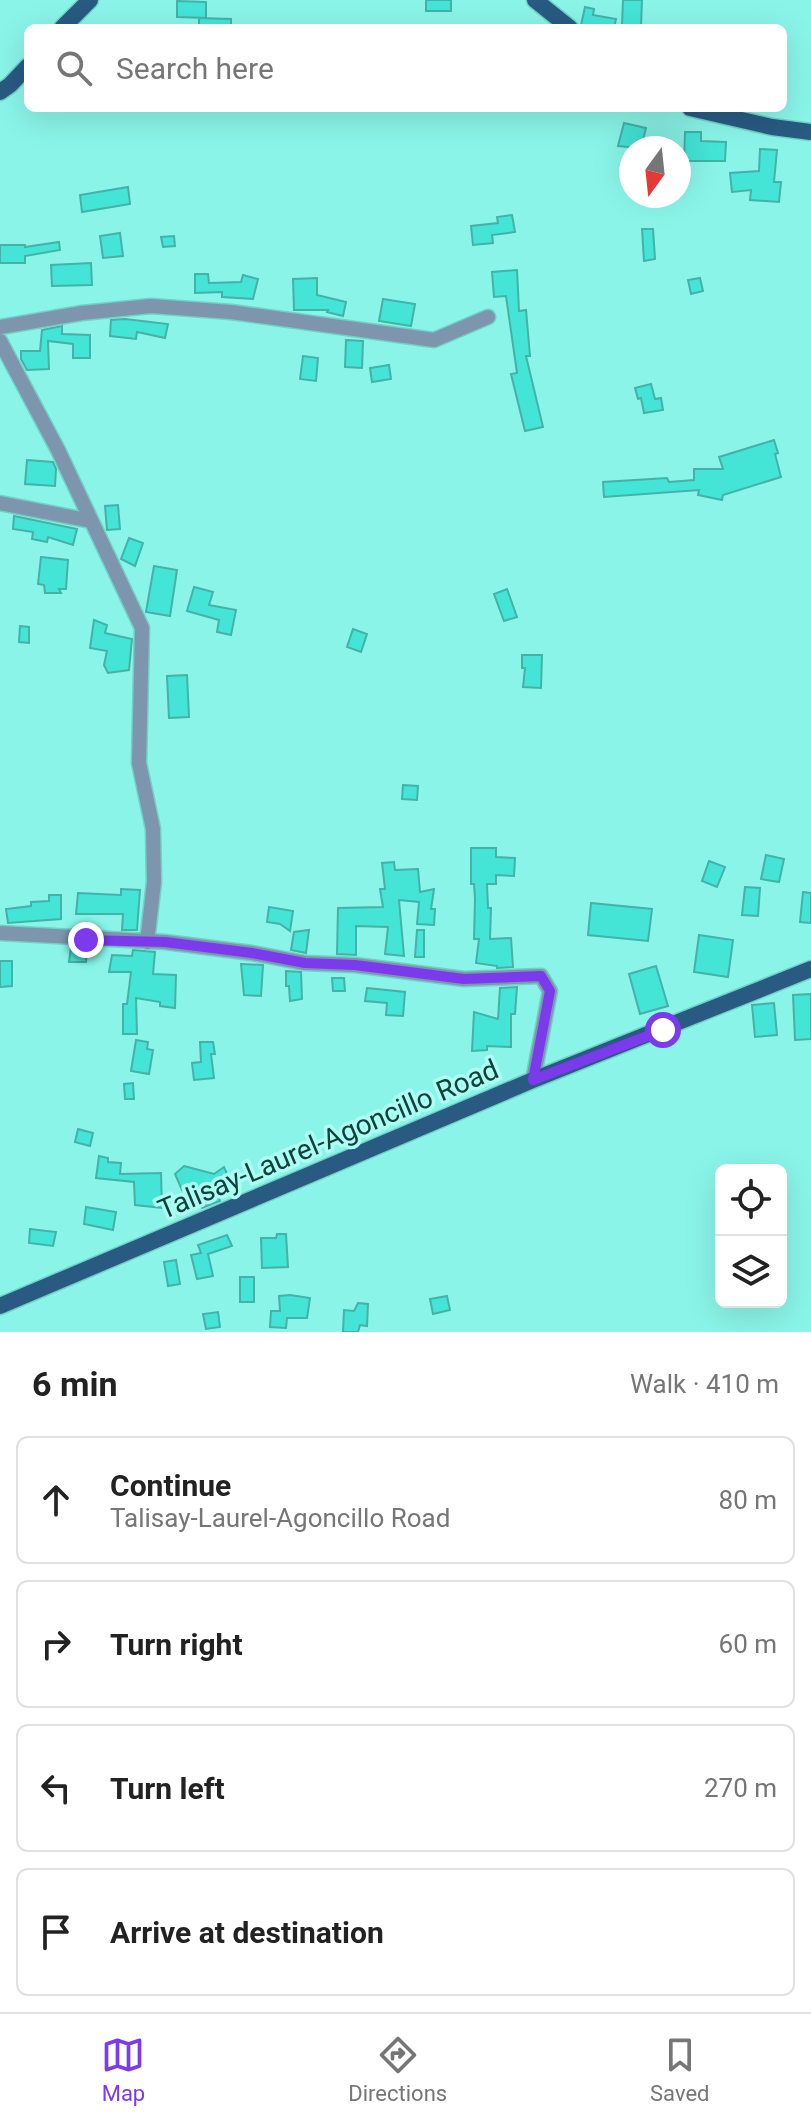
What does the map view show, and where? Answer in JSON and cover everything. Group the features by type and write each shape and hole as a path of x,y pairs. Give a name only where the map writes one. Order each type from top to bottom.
{"main road":[{"path":"66,24 90,0"},
{"path":"535,0 565,24"},
{"path":"0,92 24,70"},
{"path":"707,112 772,127 811,132"},
{"name":"Talisay-Laurel-Agoncillo Road","path":"0,1306 533,1080 811,969"}],"street":[{"path":"0,327 82,313 151,306 231,312 434,340 488,317"},
{"path":"0,341 58,450 142,628 139,763 153,829 154,882 147,942"},
{"path":"0,503 91,521"},
{"path":"0,933 147,942 252,953 305,963 355,965 464,979 541,976 550,991 533,1080"}],"building":[{"path":"426,0 451,0 451,11 426,11"},
{"path":"623,0 642,0 641,24 622,24"},
{"path":"177,1 206,2 206,18 177,17"},
{"path":"585,7 594,9 593,15 616,19 615,24 581,24"},
{"path":"199,18 231,19 231,24 199,24"},
{"path":"624,123 646,128 644,136 621,136"},
{"path":"685,132 701,132 701,141 726,142 725,161 691,161 691,136 685,136"},
{"path":"760,149 777,150 774,182 781,182 779,202 750,200 751,190 732,192 730,173 759,171"},
{"path":"128,187 130,204 82,212 80,195"},
{"path":"512,215 515,232 492,235 493,243 473,245 471,226 498,223 497,217"},
{"path":"642,229 653,229 655,259 644,261"},
{"path":"120,233 123,256 103,258 100,236"},
{"path":"174,236 175,246 163,247 161,237"},
{"path":"59,242 60,250 25,256 25,263 0,263 0,245 25,247"},
{"path":"91,263 92,285 52,286 51,265"},
{"path":"517,270 519,311 526,310 530,356 526,356 543,427 525,431 511,374 517,373 506,296 494,297 492,272"},
{"path":"195,274 208,274 209,283 241,282 243,275 258,279 253,299 222,297 222,292 195,293"},
{"path":"317,278 317,295 346,302 343,316 328,310 294,310 293,279"},
{"path":"700,278 703,291 691,294 688,280"},
{"path":"383,299 415,304 411,326 379,321"},
{"path":"111,320 168,324 165,338 137,332 136,339 110,336"},
{"path":"62,326 62,334 90,335 90,358 73,358 73,344 48,341 49,369 27,370 21,359 21,351 40,351 42,330"},
{"path":"346,340 363,341 362,368 345,367"},
{"path":"303,356 318,358 316,381 300,379"},
{"path":"389,365 391,379 372,382 370,368"},
{"path":"651,384 655,399 661,398 663,410 644,413 635,388"},
{"path":"774,440 781,477 723,495 722,500 698,495 699,490 604,497 603,482 667,478 669,482 694,480 694,469 723,469 719,457"},
{"path":"27,460 53,462 56,469 55,486 25,484"},
{"path":"118,505 120,529 107,530 105,506"},
{"path":"14,516 77,529 73,545 48,537 47,542 32,539 33,532 13,529"},
{"path":"129,538 143,543 135,566 121,559"},
{"path":"41,557 68,560 66,589 59,589 61,593 45,593 44,585 38,584"},
{"path":"154,566 177,570 170,616 146,612"},
{"path":"194,587 213,592 209,605 236,610 231,635 217,632 219,620 187,611"},
{"path":"507,589 517,617 504,621 494,594"},
{"path":"94,620 107,625 105,633 132,639 129,670 108,673 104,665 107,651 90,648"},
{"path":"20,626 29,627 29,643 19,642"},
{"path":"353,629 367,634 361,652 347,647"},
{"path":"522,655 542,655 541,688 523,687 525,668 522,668"},
{"path":"187,675 189,717 169,718 167,676"},
{"path":"403,785 418,786 417,800 402,799"},
{"path":"471,848 496,848 496,857 515,858 514,876 496,875 496,884 487,884 488,908 491,908 490,939 511,938 513,967 497,968 476,963 479,939 474,939"},
{"path":"766,855 784,859 779,882 761,879"},
{"path":"709,861 725,867 717,887 702,881"},
{"path":"394,862 395,870 418,869 420,892 434,889 431,909 435,909 434,925 417,924 419,902 399,900 404,956 385,954 388,927 356,926 356,955 337,954 338,908 383,907 380,889 385,889 382,863"},
{"path":"745,887 760,888 758,916 742,915"},
{"path":"121,889 140,890 137,930 122,930 123,914 76,914 78,893 121,895"},
{"path":"803,892 811,893 811,923 800,922"},
{"path":"49,895 61,895 61,919 8,923 6,909 49,901"},
{"path":"591,903 652,909 648,941 588,935"},
{"path":"269,907 293,911 290,931 280,924 267,922"},
{"path":"309,930 306,953 291,950 294,932"},
{"path":"417,930 424,930 424,957 415,957"},
{"path":"699,935 733,940 728,977 694,972"},
{"path":"71,947 87,948 86,962 69,962"},
{"path":"133,950 155,952 153,974 176,975 175,1008 136,998 137,1034 123,1034 123,1004 127,1004 131,972 109,972 112,955 132,956"},
{"path":"0,961 12,961 12,986 0,987"},
{"path":"241,964 263,965 261,996 244,995"},
{"path":"656,966 668,1006 640,1014 629,974"},
{"path":"286,971 301,972 302,999 290,1001"},
{"path":"332,978 344,978 345,991 333,991"},
{"path":"517,987 515,1014 511,1014 511,1047 487,1046 487,1050 472,1051 474,1012 498,1019 500,988"},
{"path":"367,988 405,992 403,1016 386,1015 387,1003 365,1001"},
{"path":"811,994 811,1039 795,1040 793,995"},
{"path":"774,1003 777,1035 755,1037 752,1005"},
{"path":"136,1040 148,1042 147,1049 153,1050 149,1074 131,1071"},
{"path":"200,1042 213,1042 214,1078 194,1080 192,1063 201,1062"},
{"path":"133,1083 134,1099 125,1099 124,1084"},
{"path":"78,1129 93,1133 90,1146 75,1142"},
{"path":"99,1156 108,1158 108,1162 121,1163 120,1174 161,1173 162,1208 135,1205 134,1182 96,1178"},
{"path":"184,1166 214,1174 224,1167 231,1183 217,1189 220,1201 202,1208 200,1202 193,1202 189,1187 182,1190 175,1174"},
{"path":"86,1207 116,1212 113,1230 84,1224"},
{"path":"30,1229 56,1232 53,1246 29,1243"},
{"path":"277,1234 286,1234 288,1267 262,1268 261,1238 276,1238"},
{"path":"227,1235 232,1246 208,1254 213,1276 197,1279 191,1255 201,1253 198,1245"},
{"path":"176,1260 180,1284 168,1286 164,1262"},
{"path":"240,1277 254,1277 254,1302 240,1302"},
{"path":"279,1296 310,1298 307,1318 287,1318 286,1328 270,1327 271,1311 280,1311"},
{"path":"447,1296 450,1310 433,1314 430,1299"},
{"path":"358,1303 368,1304 367,1326 360,1325 358,1332 343,1332 344,1310 354,1311"},
{"path":"218,1312 220,1327 206,1329 203,1314"}],"route":[{"path":"86,940 165,942 305,963 355,965 464,979 541,976 550,991 533,1080 663,1030"}]}
